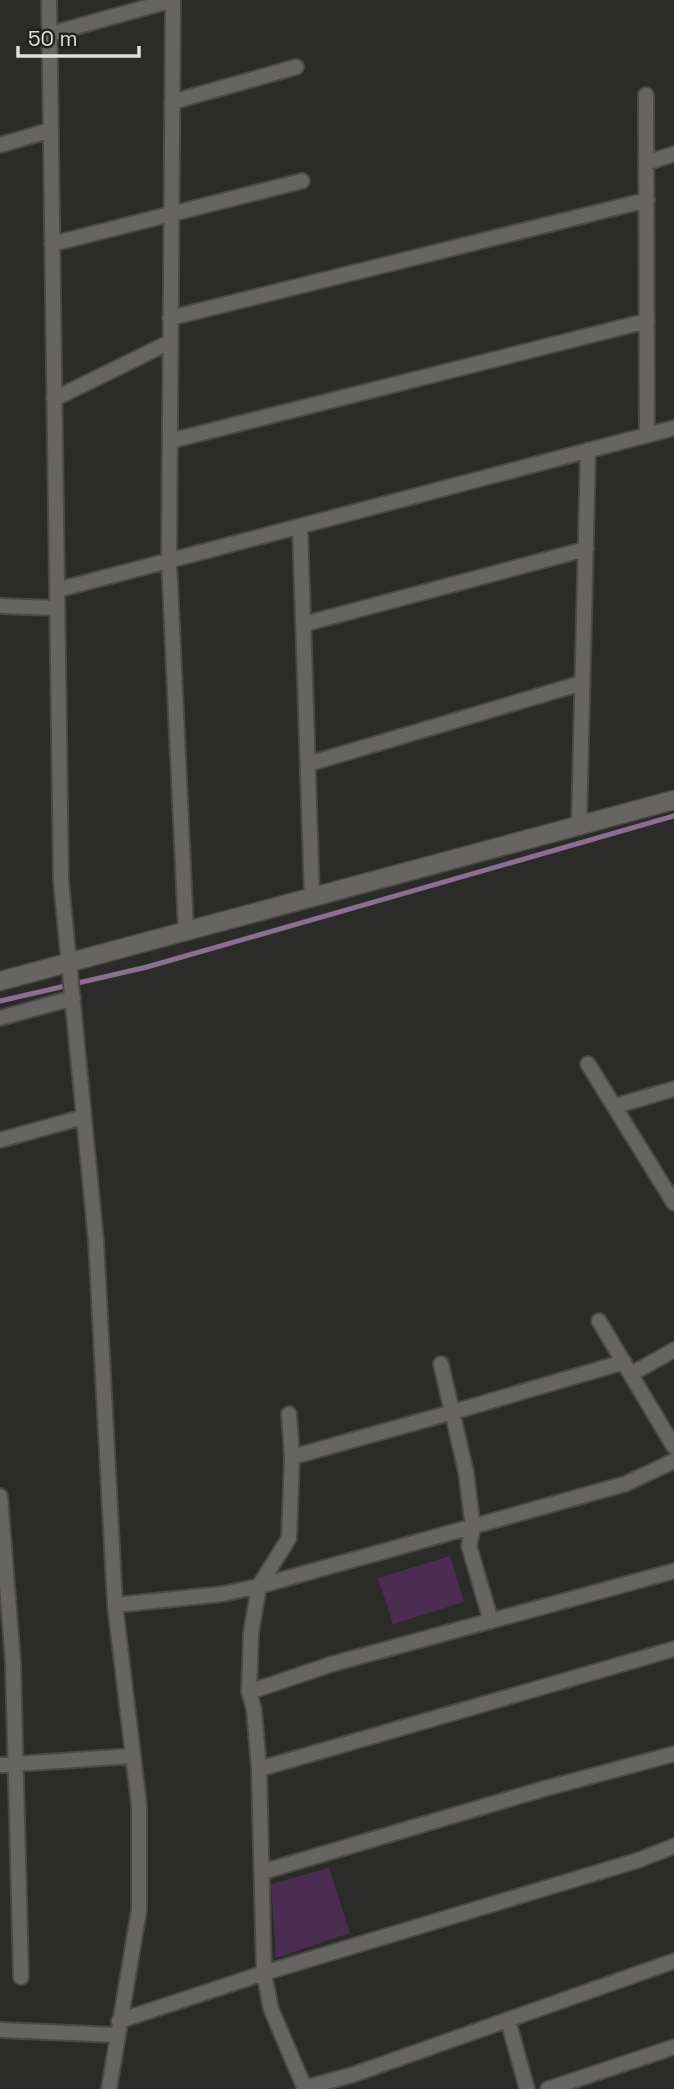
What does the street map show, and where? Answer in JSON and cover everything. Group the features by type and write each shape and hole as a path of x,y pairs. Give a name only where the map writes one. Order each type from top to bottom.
{"street":[{"path":"49,0 61,881 96,1241 115,1605 139,1805 139,1910 109,2089"},
{"path":"50,34 173,0 169,561 186,931"},
{"path":"172,102 296,67"},
{"path":"646,95 648,435"},
{"path":"0,145 51,130"},
{"path":"646,163 674,154"},
{"path":"52,244 302,181"},
{"path":"170,318 647,200"},
{"path":"170,441 647,321"},
{"path":"54,399 170,342"},
{"path":"57,590 674,428"},
{"path":"579,826 588,450"},
{"path":"300,526 312,897"},
{"path":"304,624 586,549"},
{"path":"0,606 57,608"},
{"path":"308,764 582,682"},
{"path":"0,981 674,800"},
{"path":"0,1018 72,998"},
{"path":"588,1064 674,1203"},
{"path":"615,1106 674,1089"},
{"path":"0,1140 84,1117"},
{"path":"599,1321 674,1447"},
{"path":"292,1457 453,1412 627,1368 674,1350"},
{"path":"441,1364 466,1472 472,1528 469,1546 491,1621"},
{"path":"289,1413 292,1457 289,1538 259,1586 251,1633 249,1692 254,1709 259,1769 264,1973 271,2009 304,2088 352,2075 674,1961"},
{"path":"115,1605 223,1594 259,1586 625,1484 674,1461"},
{"path":"0,1496 6,1663 17,1763 21,1977"},
{"path":"249,1692 332,1664 674,1572"},
{"path":"259,1769 674,1649"},
{"path":"262,1872 543,1789 674,1754"},
{"path":"0,1765 132,1756"},
{"path":"0,2030 118,2028 264,1973 626,1864 674,1846"},
{"path":"508,2020 527,2089"},
{"path":"548,2089 674,2047"}],"shaded area":[{"path":"450,1556 464,1602 393,1624 378,1578"},
{"path":"329,1868 350,1933 276,1958 271,1884"}],"waterway":[{"path":"0,1001 147,967 674,816"}]}
